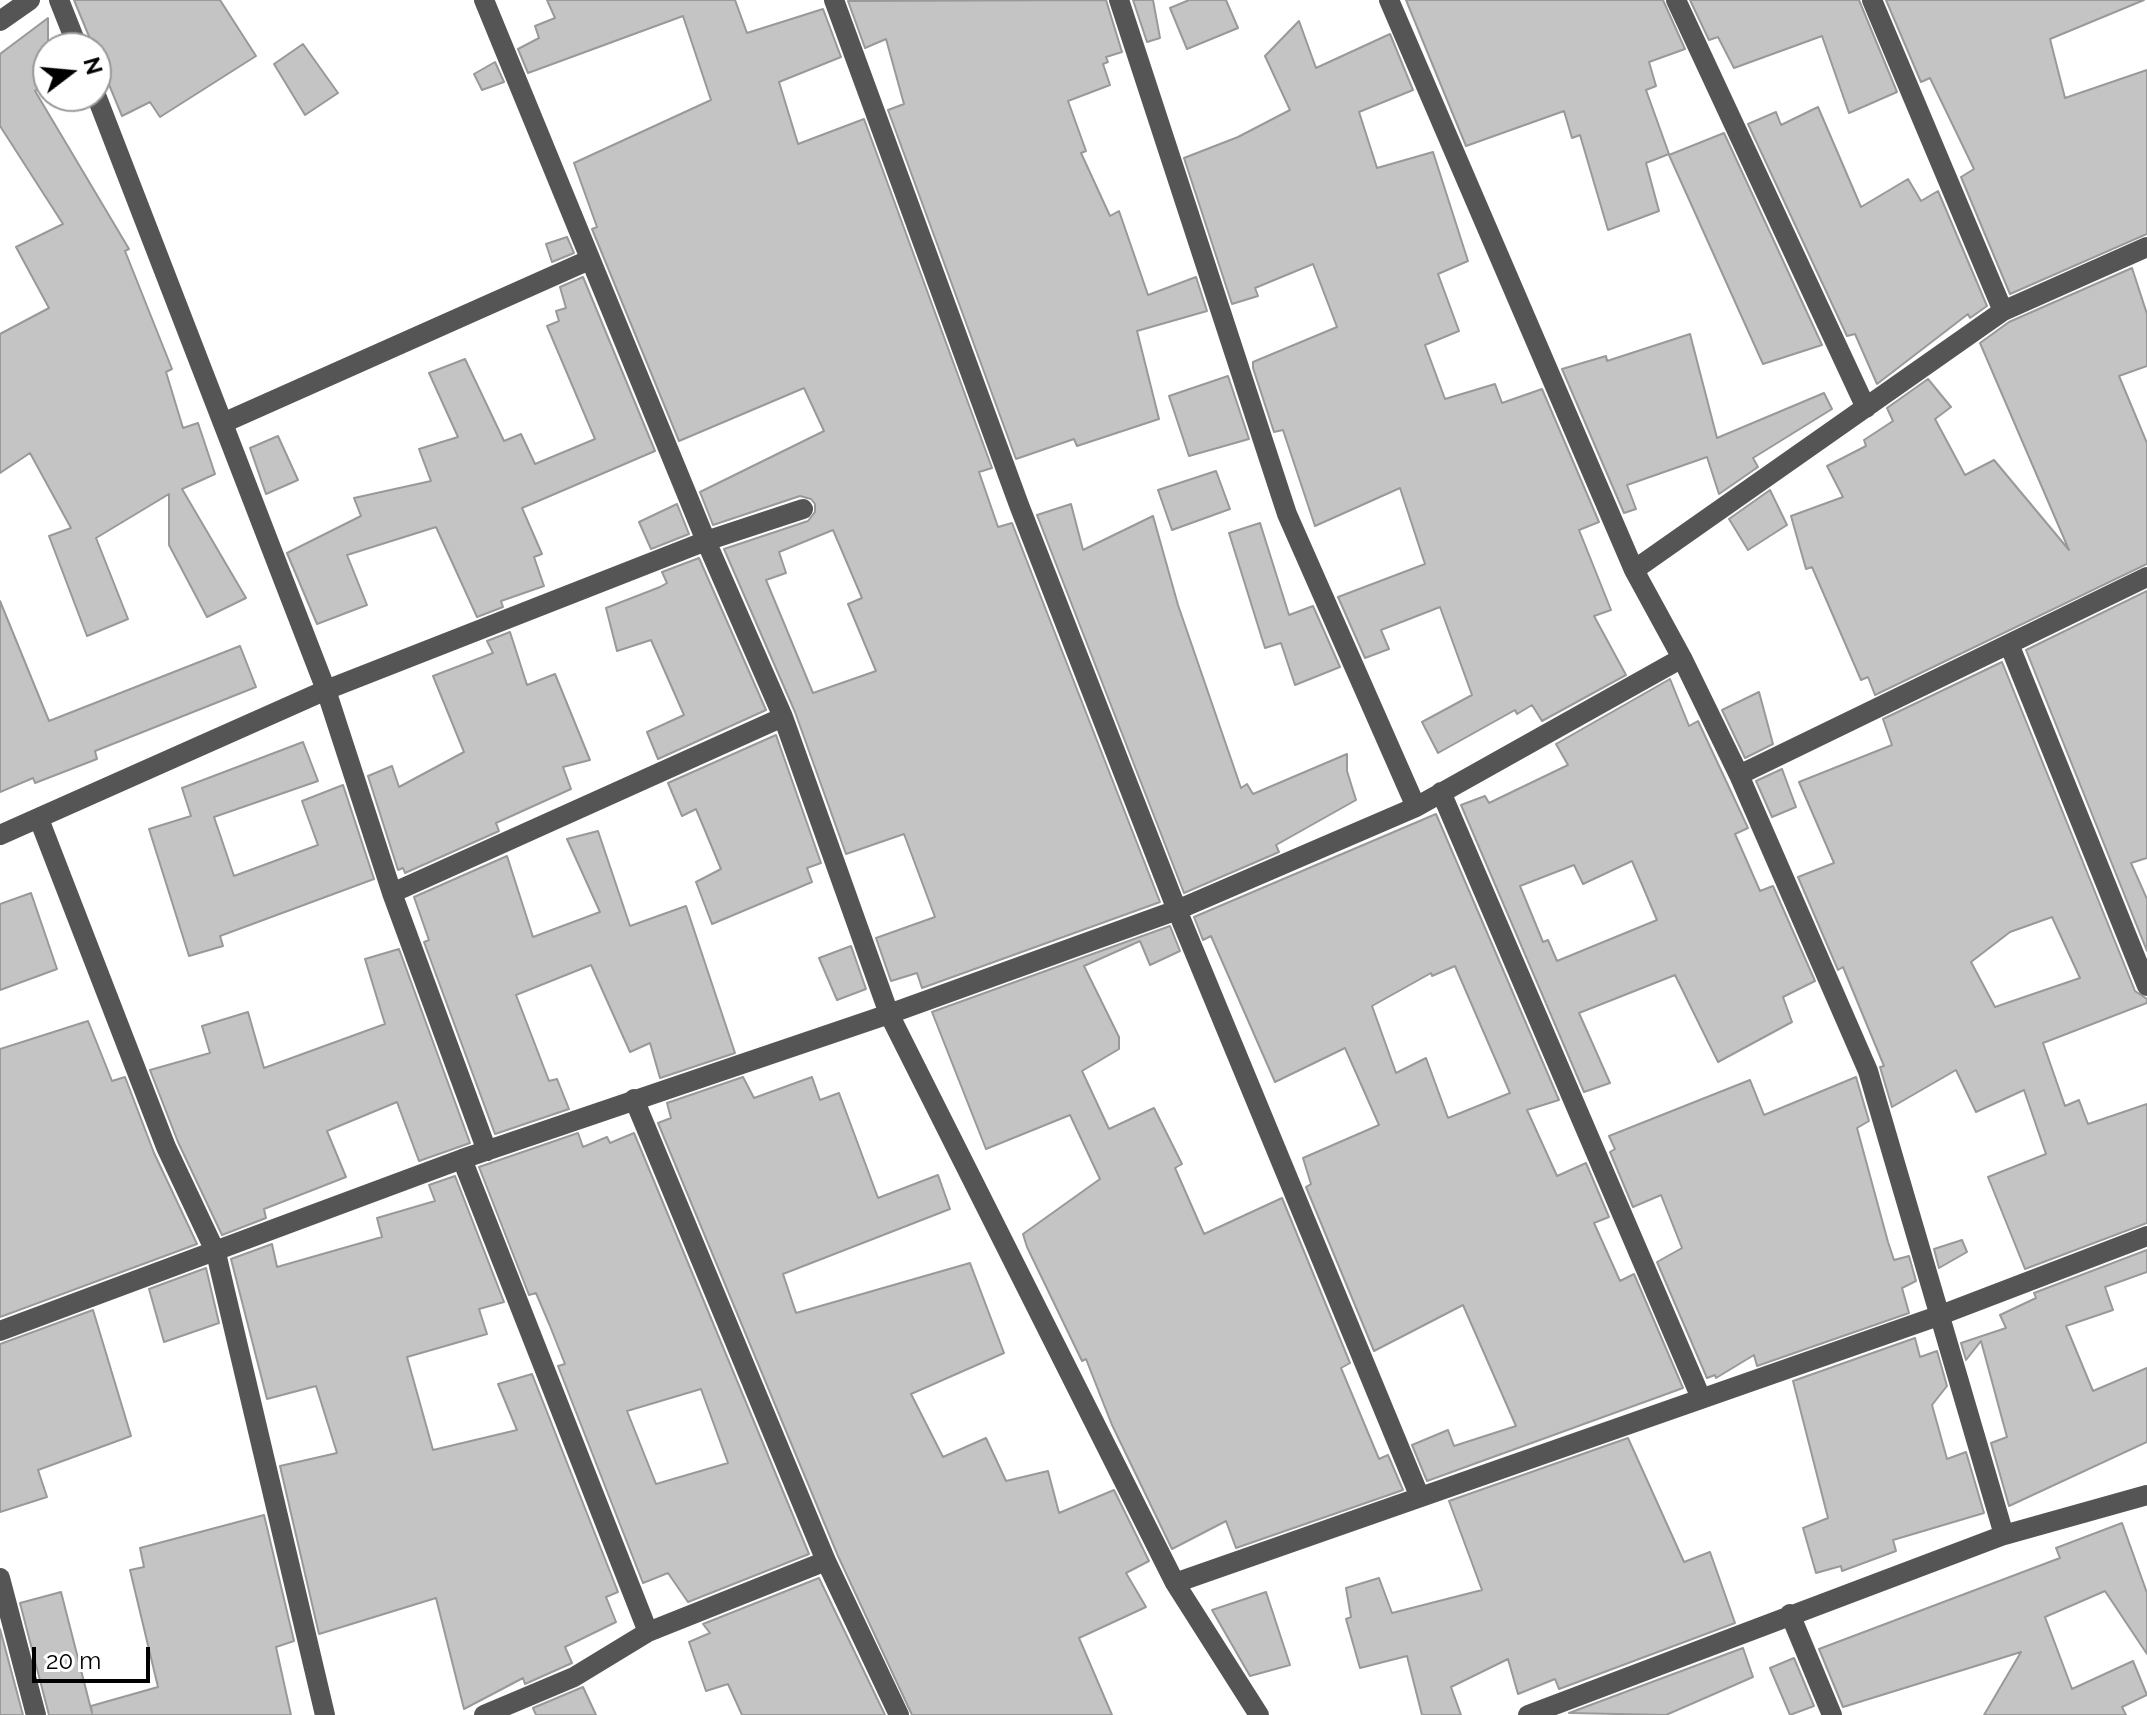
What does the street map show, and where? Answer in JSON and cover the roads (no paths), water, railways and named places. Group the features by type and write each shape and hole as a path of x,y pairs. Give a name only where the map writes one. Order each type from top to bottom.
{"street":[{"path":"0,21 30,0"},
{"path":"59,0 72,32"},
{"path":"484,0 706,541 783,717 889,1014 1175,1583 1259,1715"},
{"path":"834,0 1019,505 1177,910 1419,1495"},
{"path":"1119,0 1287,514 1416,807"},
{"path":"1389,0 1634,570 1682,658 1739,775 1868,1071 2004,1535"},
{"path":"1676,0 1866,408"},
{"path":"1872,0 2003,311"},
{"path":"103,112 326,690 392,893 487,1151"},
{"path":"1634,570 2003,311 2147,247"},
{"path":"223,423 589,260"},
{"path":"0,835 326,690 706,541 803,509"},
{"path":"1739,775 2147,577"},
{"path":"2009,644 2147,986"},
{"path":"0,1331 462,1159 889,1014 1177,910 1416,807 1682,658"},
{"path":"392,893 783,717"},
{"path":"1441,792 1701,1398"},
{"path":"39,819 166,1147 216,1253 325,1715"},
{"path":"634,1099 826,1561 899,1715"},
{"path":"462,1159 648,1632"},
{"path":"1175,1583 1419,1495 1938,1316 2147,1236"},
{"path":"1528,1715 2004,1535 2147,1495"},
{"path":"484,1715 574,1677 648,1632 826,1561"},
{"path":"0,1578 36,1715"},
{"path":"1790,1614 1832,1715"}]}
